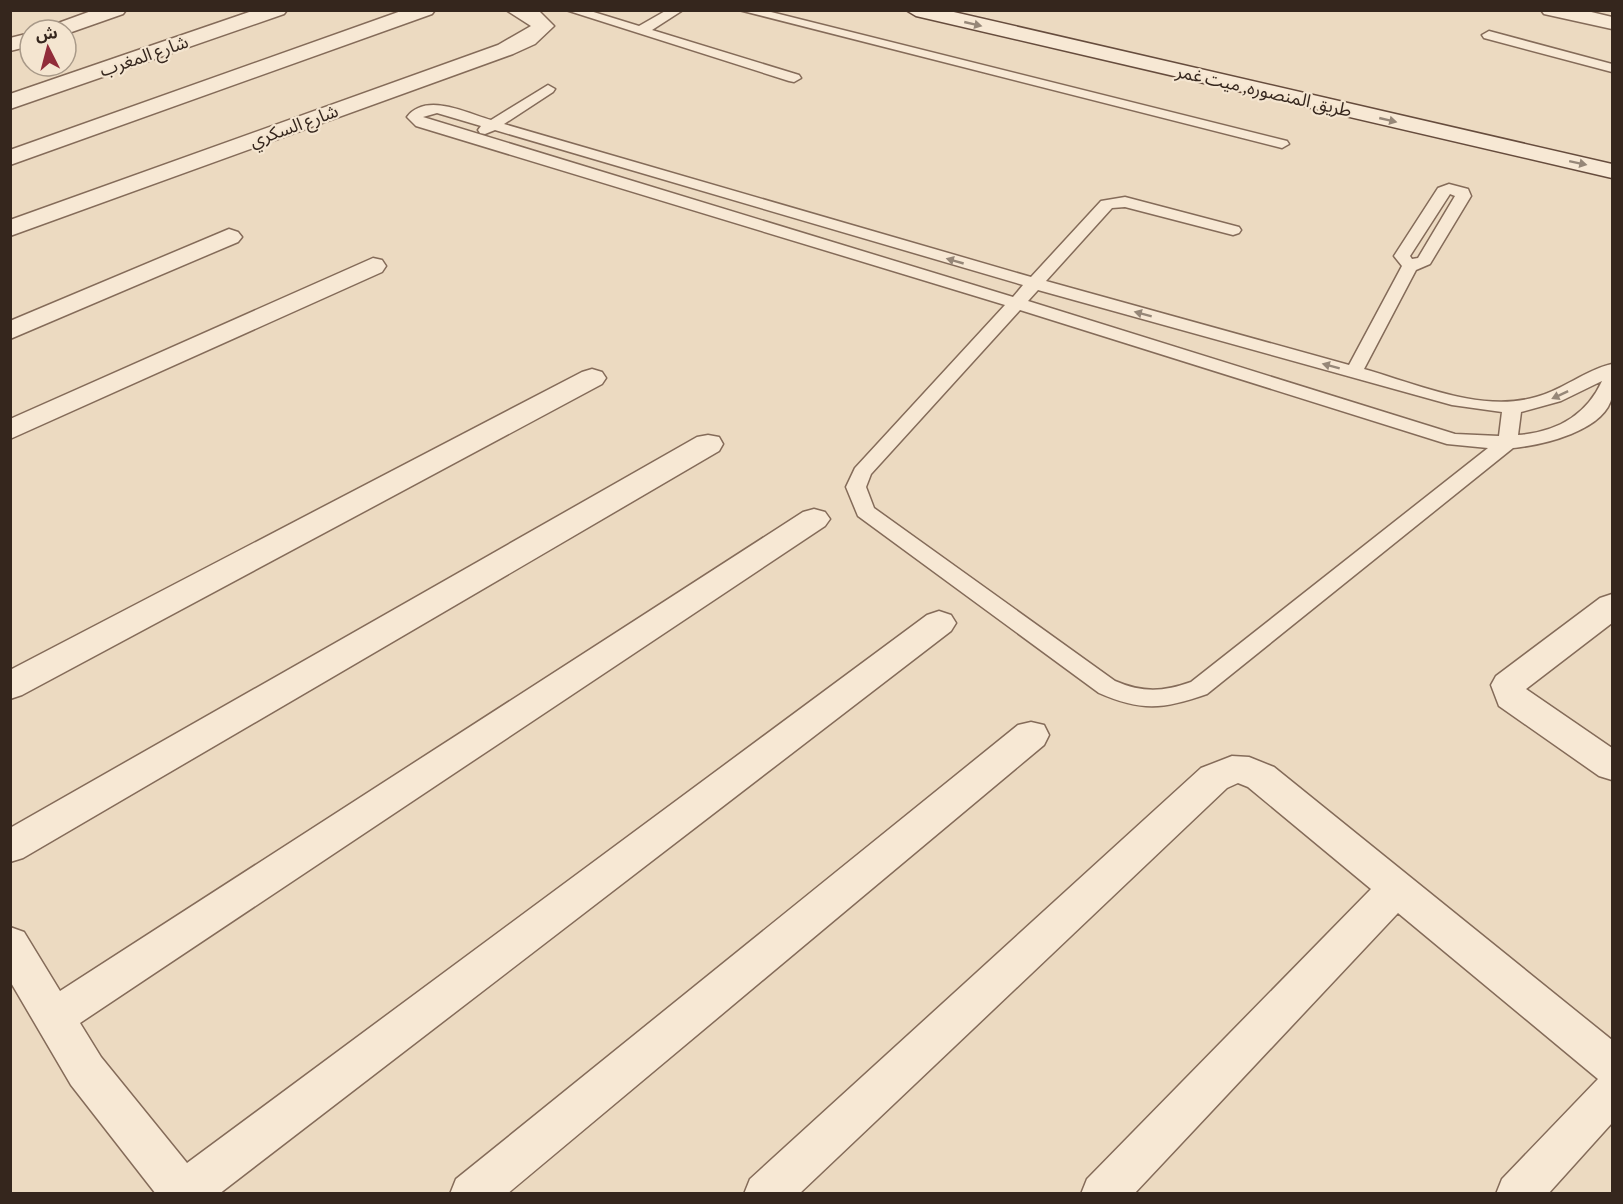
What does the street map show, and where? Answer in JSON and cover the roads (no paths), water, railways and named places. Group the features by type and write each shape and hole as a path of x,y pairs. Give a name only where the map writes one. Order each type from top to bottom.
{"street":[{"path":"78,23 116,10"},
{"name":"شارع المغرب","path":"10,102 277,10"},
{"path":"10,158 425,10"},
{"name":"شارع السكري","path":"10,229 462,64 538,32 543,26 540,21 516,10"},
{"name":"طريق المنصوره, ميت غمر","path":"916,10 1612,171"},
{"name":"طريق المنصوره, ميت غمر","path":"999,10 1612,150"},
{"path":"1551,10 1612,23"},
{"path":"10,331 229,237"},
{"path":"10,430 373,266"},
{"path":"10,686 592,378"},
{"path":"10,848 708,444"},
{"path":"54,1017 814,519"},
{"path":"1612,606 1508,685 1508,690 1511,697 1612,766"},
{"path":"10,944 86,1071 184,1193 939,623"},
{"path":"472,1194 1031,735"},
{"path":"766,1194 1214,778 1236,767 1249,769 1261,777 1612,1065"},
{"path":"1103,1194 1397,888"},
{"path":"1518,1194 1612,1093"}],"lane":[{"path":"572,10 794,78"},
{"path":"641,31 677,10"},
{"path":"745,10 1282,144"},
{"path":"1489,35 1612,68"},
{"path":"472,139 548,89"},
{"path":"1612,369 1556,398 1537,405 1512,408 1458,401 1033,283 438,109 423,110 414,117 421,123 574,171 1016,303 1454,440 1527,441 1557,434 1581,422 1598,406 1612,380"},
{"path":"574,171 595,155"},
{"path":"1354,372 1411,264 1424,261 1463,196 1462,192 1449,189 1444,191 1402,256 1411,264"},
{"path":"1233,230 1125,202 1107,204 862,472 856,488 865,511 1107,687 1146,702 1173,698 1198,688 1508,442 1512,408"},
{"path":"751,224 771,207"}]}
